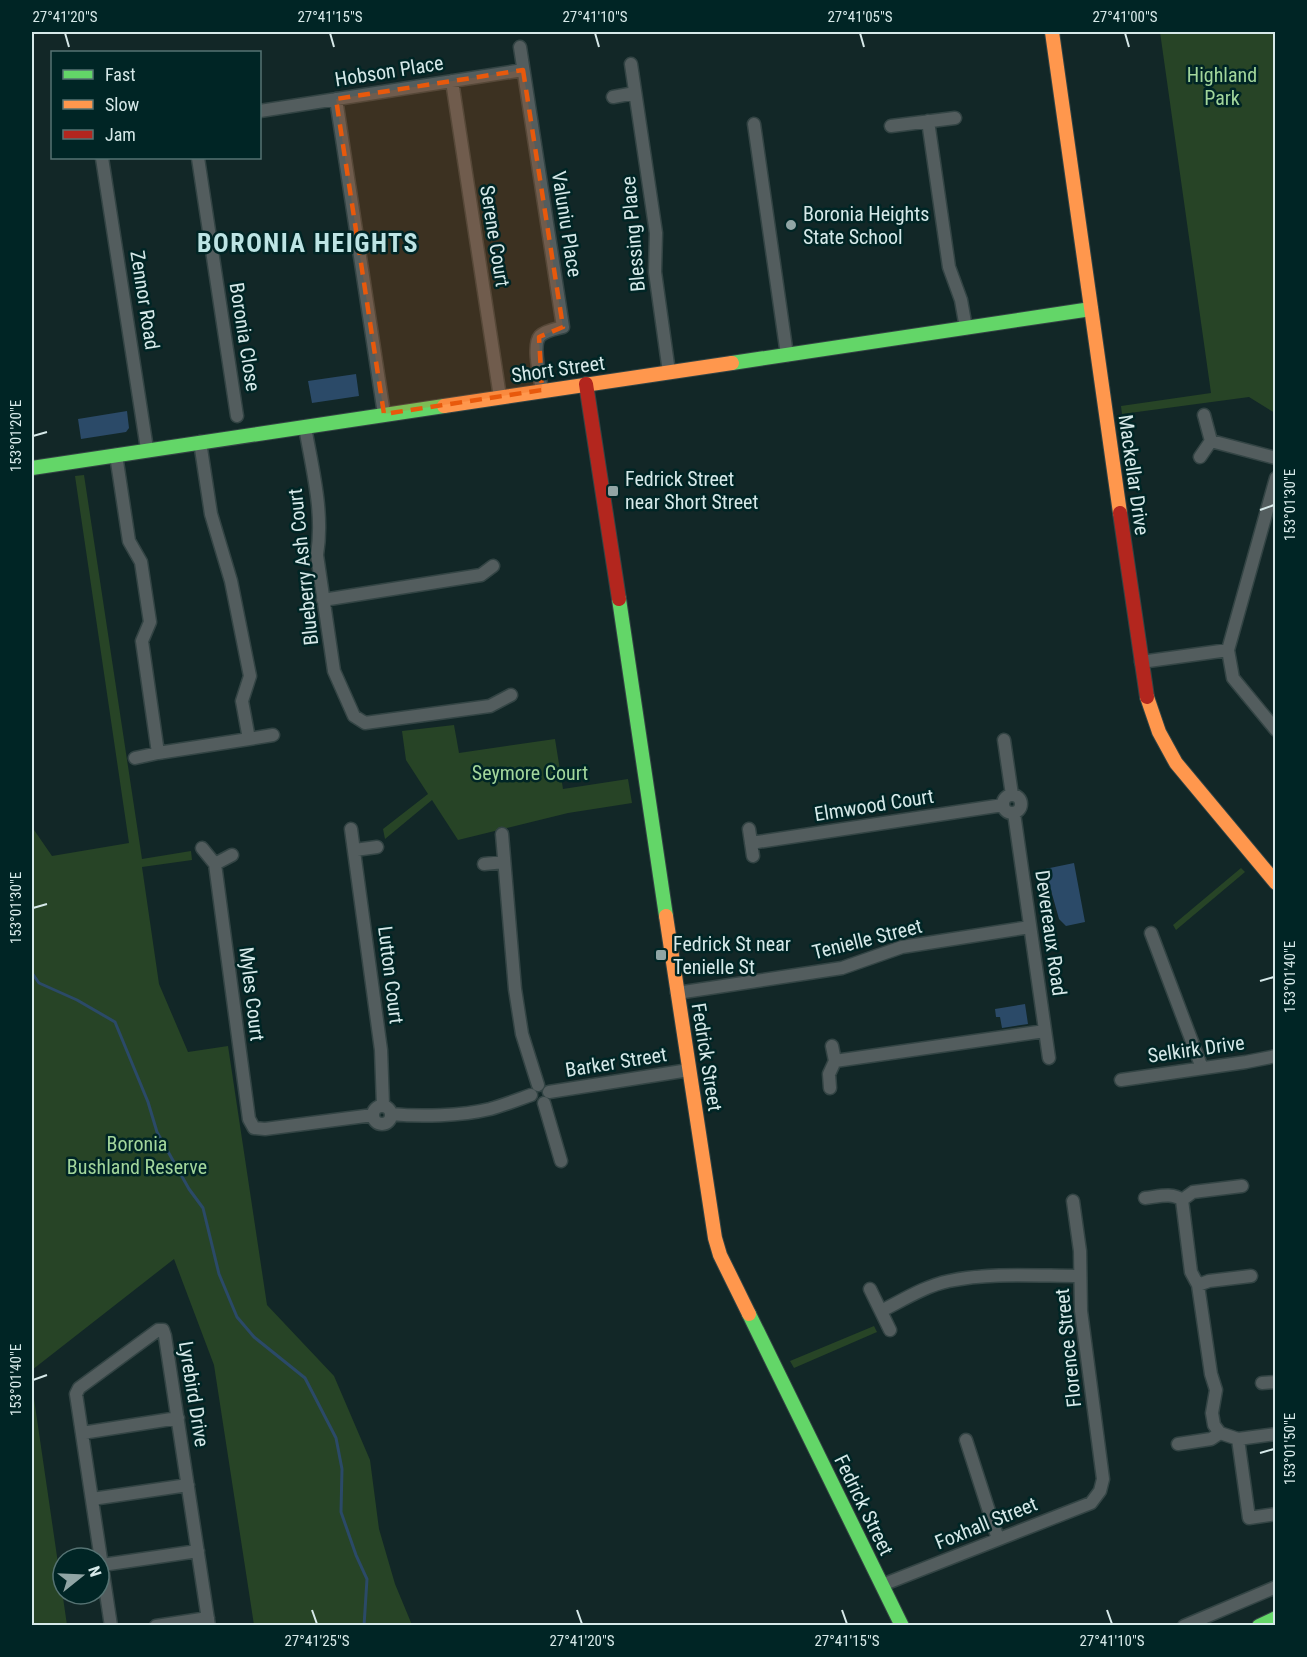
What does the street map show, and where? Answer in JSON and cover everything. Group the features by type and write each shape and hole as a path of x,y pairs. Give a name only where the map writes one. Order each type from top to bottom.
{"main road":[{"name":"Mackellar Drive","path":"1052,32 1148,702 1159,732 1176,763 1275,883"},
{"name":"Short Street","path":"32,468 1091,309"},
{"name":"Fedrick Street","path":"586,384 715,1238 720,1255 902,1626"},
{"path":"1259,1626 1275,1618"}],"street":[{"name":"Valuniu Place","path":"520,47 563,327 539,337 536,345 542,390"},
{"name":"Blessing Place","path":"631,64 656,233 655,272 669,372"},
{"name":"Hobson Place","path":"261,111 523,70"},
{"name":"Serene Court","path":"452,81 500,397"},
{"path":"613,97 635,93"},
{"path":"336,99 384,414"},
{"path":"891,126 955,118"},
{"path":"928,121 949,267 961,300 966,328"},
{"path":"754,124 787,355"},
{"name":"Zennor Road","path":"102,159 147,449"},
{"name":"Boronia Close","path":"198,159 237,416"},
{"path":"1200,457 1211,441 1204,415"},
{"name":"Blueberry Ash Court","path":"305,427 319,516 320,537 317,555 334,671 354,716 365,723 490,706 511,695"},
{"path":"1211,441 1275,458"},
{"path":"200,442 211,514 231,581 250,676 242,701 249,739"},
{"path":"116,455 129,541 141,562 150,622 142,641 158,753"},
{"path":"1275,478 1228,650 1233,678 1275,730"},
{"path":"323,600 481,575 493,566"},
{"path":"1141,662 1228,650"},
{"path":"135,758 273,735"},
{"path":"1004,740 1012,795"},
{"path":"1012,795 1019,797 1022,803 1020,809 1014,813 1007,811 1003,805 1005,798 1012,795"},
{"name":"Elmwood Court","path":"751,843 1003,805"},
{"name":"Devereaux Road","path":"1014,813 1049,1058"},
{"name":"Lutton Court","path":"351,829 387,1109"},
{"path":"749,829 753,856"},
{"path":"502,834 515,989 522,1034 535,1102 546,1097"},
{"path":"355,850 377,847"},
{"path":"202,848 215,864 232,855"},
{"path":"483,864 504,862"},
{"name":"Myles Court","path":"215,864 249,1119 254,1128 265,1129 372,1115 381,1124 388,1121 387,1109"},
{"name":"Tenielle Street","path":"677,993 842,968 902,947 1030,927"},
{"path":"1151,933 1202,1068"},
{"path":"835,1061 1045,1031"},
{"path":"830,1088 829,1074 835,1061 832,1046"},
{"name":"Selkirk Drive","path":"1121,1080 1275,1056"},
{"name":"Barker Street","path":"546,1097 689,1070"},
{"path":"387,1109 407,1115 471,1112 490,1109 545,1085 561,1161"},
{"path":"1182,1200 1193,1192 1242,1186"},
{"path":"1145,1198 1170,1195 1182,1200 1191,1272 1198,1285 1210,1374 1216,1390 1212,1413 1214,1425 1220,1433 1238,1439 1275,1434"},
{"name":"Florence Street","path":"1073,1201 1080,1251 1081,1311 1103,1479 1100,1491"},
{"path":"881,1311 923,1289 949,1281 983,1276 1080,1276"},
{"path":"1198,1285 1209,1281 1251,1276"},
{"path":"870,1290 890,1330"},
{"name":"Lyrebird Drive","path":"99,1546 76,1394 79,1388 158,1330 163,1330 208,1622"},
{"path":"1262,1383 1275,1382"},
{"path":"82,1432 178,1418"},
{"path":"1178,1444 1211,1439 1220,1433"},
{"path":"1238,1439 1248,1518 1275,1514"},
{"path":"966,1440 998,1539"},
{"path":"92,1499 188,1485"},
{"name":"Foxhall Street","path":"882,1585 1091,1503 1100,1491"},
{"path":"111,1564 198,1551"},
{"path":"1184,1626 1275,1587"},
{"name":"Lyrebird Drive","path":"108,1606 111,1626"},
{"path":"156,1626 208,1622"}],"highlighted area":[{"path":"523,70 563,327 539,337 542,390 384,414 336,99"}],"green space":[{"name":"Highland Park","path":"1160,32 1275,32 1275,413 1249,397 1122,414 1121,406 1211,393"},
{"name":"Boronia Bushland Reserve","path":"84,475 142,859 191,851 192,860 142,867 159,984 188,1052 228,1046 267,1305 334,1376 370,1460 379,1529 395,1584 412,1625 254,1625 214,1365 174,1259 32,1370 32,827 52,856 129,843 75,476"},
{"name":"Seymore Court","path":"454,725 459,753 555,739 563,789 628,779 632,803 568,813 458,840 432,800 385,839 383,829 428,794 406,760 402,731"},
{"path":"1241,868 1245,872 1176,930 1173,925"},
{"path":"874,1326 877,1332 794,1368 790,1361"},
{"path":"32,1385 55,1546 51,1546 51,1606 64,1606 67,1625 32,1625"}],"water":[{"path":"356,374 359,396 312,403 308,381"},
{"path":"127,411 129,428 126,432 81,439 78,419"},
{"path":"1074,863 1085,922 1066,926 1059,919 1045,869"},
{"path":"1025,1004 1028,1024 1002,1028 1000,1017 996,1017 995,1009"}],"waterway":[{"path":"32,973 39,983 77,1000 115,1022 148,1102 157,1132 189,1189 203,1208 219,1274 237,1317 254,1337 305,1378 336,1438 342,1469 341,1512 367,1579 364,1626"}],"traffic: fast":[{"path":"732,363 1091,309"},
{"path":"32,468 444,406"},
{"path":"619,599 666,916"},
{"path":"749,1314 902,1626"},
{"path":"1259,1626 1276,1618"}],"traffic: slow":[{"path":"1052,32 1120,513"},
{"path":"444,406 732,363"},
{"path":"1147,697 1159,732 1176,763 1276,883"},
{"path":"666,916 715,1238 720,1255 749,1314"}],"traffic: jam":[{"path":"586,384 619,599"},
{"path":"1120,513 1147,697"}],"place":[{"name":"Boronia Heights State School","path":"791,225"},
{"name":"Fedrick Street near Short Street","path":"613,491"},
{"name":"Fedrick St near Tenielle St","path":"661,955"}],"district":[{"name":"BORONIA HEIGHTS","path":"308,243"}]}
